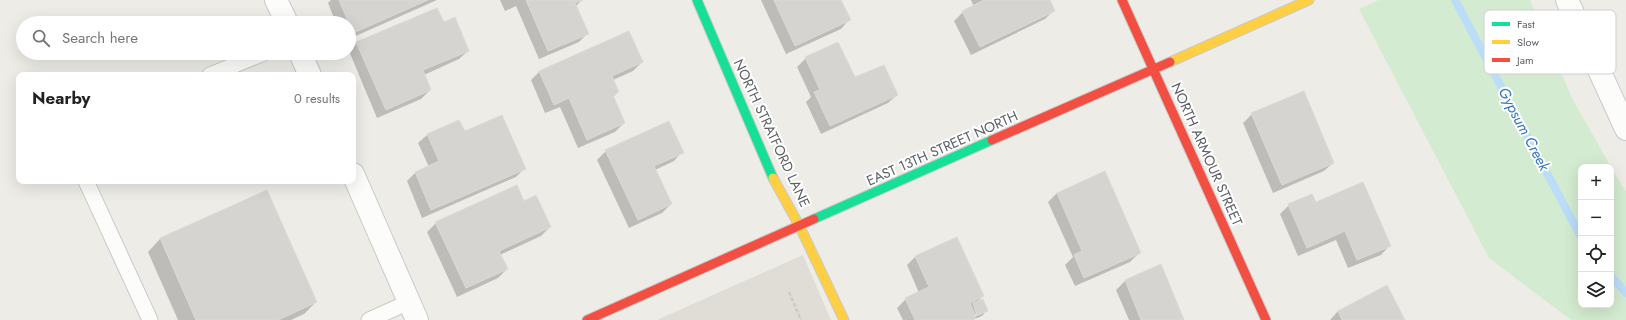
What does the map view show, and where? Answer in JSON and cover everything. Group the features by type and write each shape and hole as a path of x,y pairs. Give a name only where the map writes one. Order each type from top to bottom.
{"main road":[{"name":"NORTH STRATFORD LANE","path":"697,0 776,184 800,227 844,320"},
{"name":"NORTH ARMOUR STREET","path":"1122,0 1266,320"},
{"name":"EAST 13TH STREET NORTH","path":"587,320 800,227 1309,0"}],"street":[{"path":"276,0 284,16"},
{"path":"1567,0 1572,10"},
{"path":"303,60 309,72"},
{"path":"1601,74 1626,129"},
{"path":"356,181 413,311"}],"lane":[{"path":"217,72 247,60"},
{"path":"87,184 150,320"},
{"path":"370,320 413,311"}],"path":[{"path":"789,292 801,320"}],"shaded area":[{"path":"803,255 831,320 657,320"}],"green space":[{"path":"1379,0 1530,0 1534,10 1484,10 1484,74 1562,74 1573,100 1609,164 1578,164 1578,308 1614,308 1614,172 1626,192 1626,320 1571,320 1489,258 1359,9"}],"building":[{"path":"339,0 428,0 356,32 356,16 346,16"},
{"path":"526,0 583,0 575,3 589,34 548,51"},
{"path":"774,0 841,0 851,20 795,46"},
{"path":"984,0 1050,0 1055,11 980,47 962,11"},
{"path":"437,8 444,22 455,17 469,51 423,70 431,90 386,110 356,42"},
{"path":"629,31 643,62 612,76 619,92 613,95 625,123 587,140 569,98 554,105 539,71"},
{"path":"838,42 855,77 884,65 898,95 830,126 814,92 820,90 805,57"},
{"path":"1304,91 1334,163 1282,185 1251,113"},
{"path":"502,115 526,169 431,210 415,172 439,161 427,134 459,120 465,131"},
{"path":"669,121 684,153 654,166 672,204 638,220 605,150"},
{"path":"1105,171 1141,253 1084,278 1074,255 1082,251 1057,193"},
{"path":"1363,182 1391,246 1357,260 1345,231 1307,248 1288,204 1312,194 1316,202"},
{"path":"517,185 524,201 536,195 551,227 499,251 508,269 466,288 435,222"},
{"path":"267,190 317,302 278,320 196,320 160,238"},
{"path":"957,237 984,296 970,303 976,317 970,320 915,320 905,298 929,287 915,256"},
{"path":"1161,264 1184,320 1141,320 1125,280"},
{"path":"1387,285 1405,320 1342,320 1338,311"},
{"path":"983,299 988,311 977,315 973,303"}],"waterway":[{"name":"Gypsum Creek","path":"1455,0 1484,55"},
{"name":"Gypsum Creek","path":"1494,74 1580,236"},
{"name":"Gypsum Creek","path":"1614,279 1626,293"}],"traffic: fast":[{"path":"697,0 773,178"},
{"path":"814,219 992,140"}],"traffic: slow":[{"path":"1170,62 1309,0"},
{"path":"773,178 800,227 844,320"}],"traffic: jam":[{"path":"1122,0 1266,320"},
{"path":"992,140 1170,62"},
{"path":"587,320 814,219"}]}
